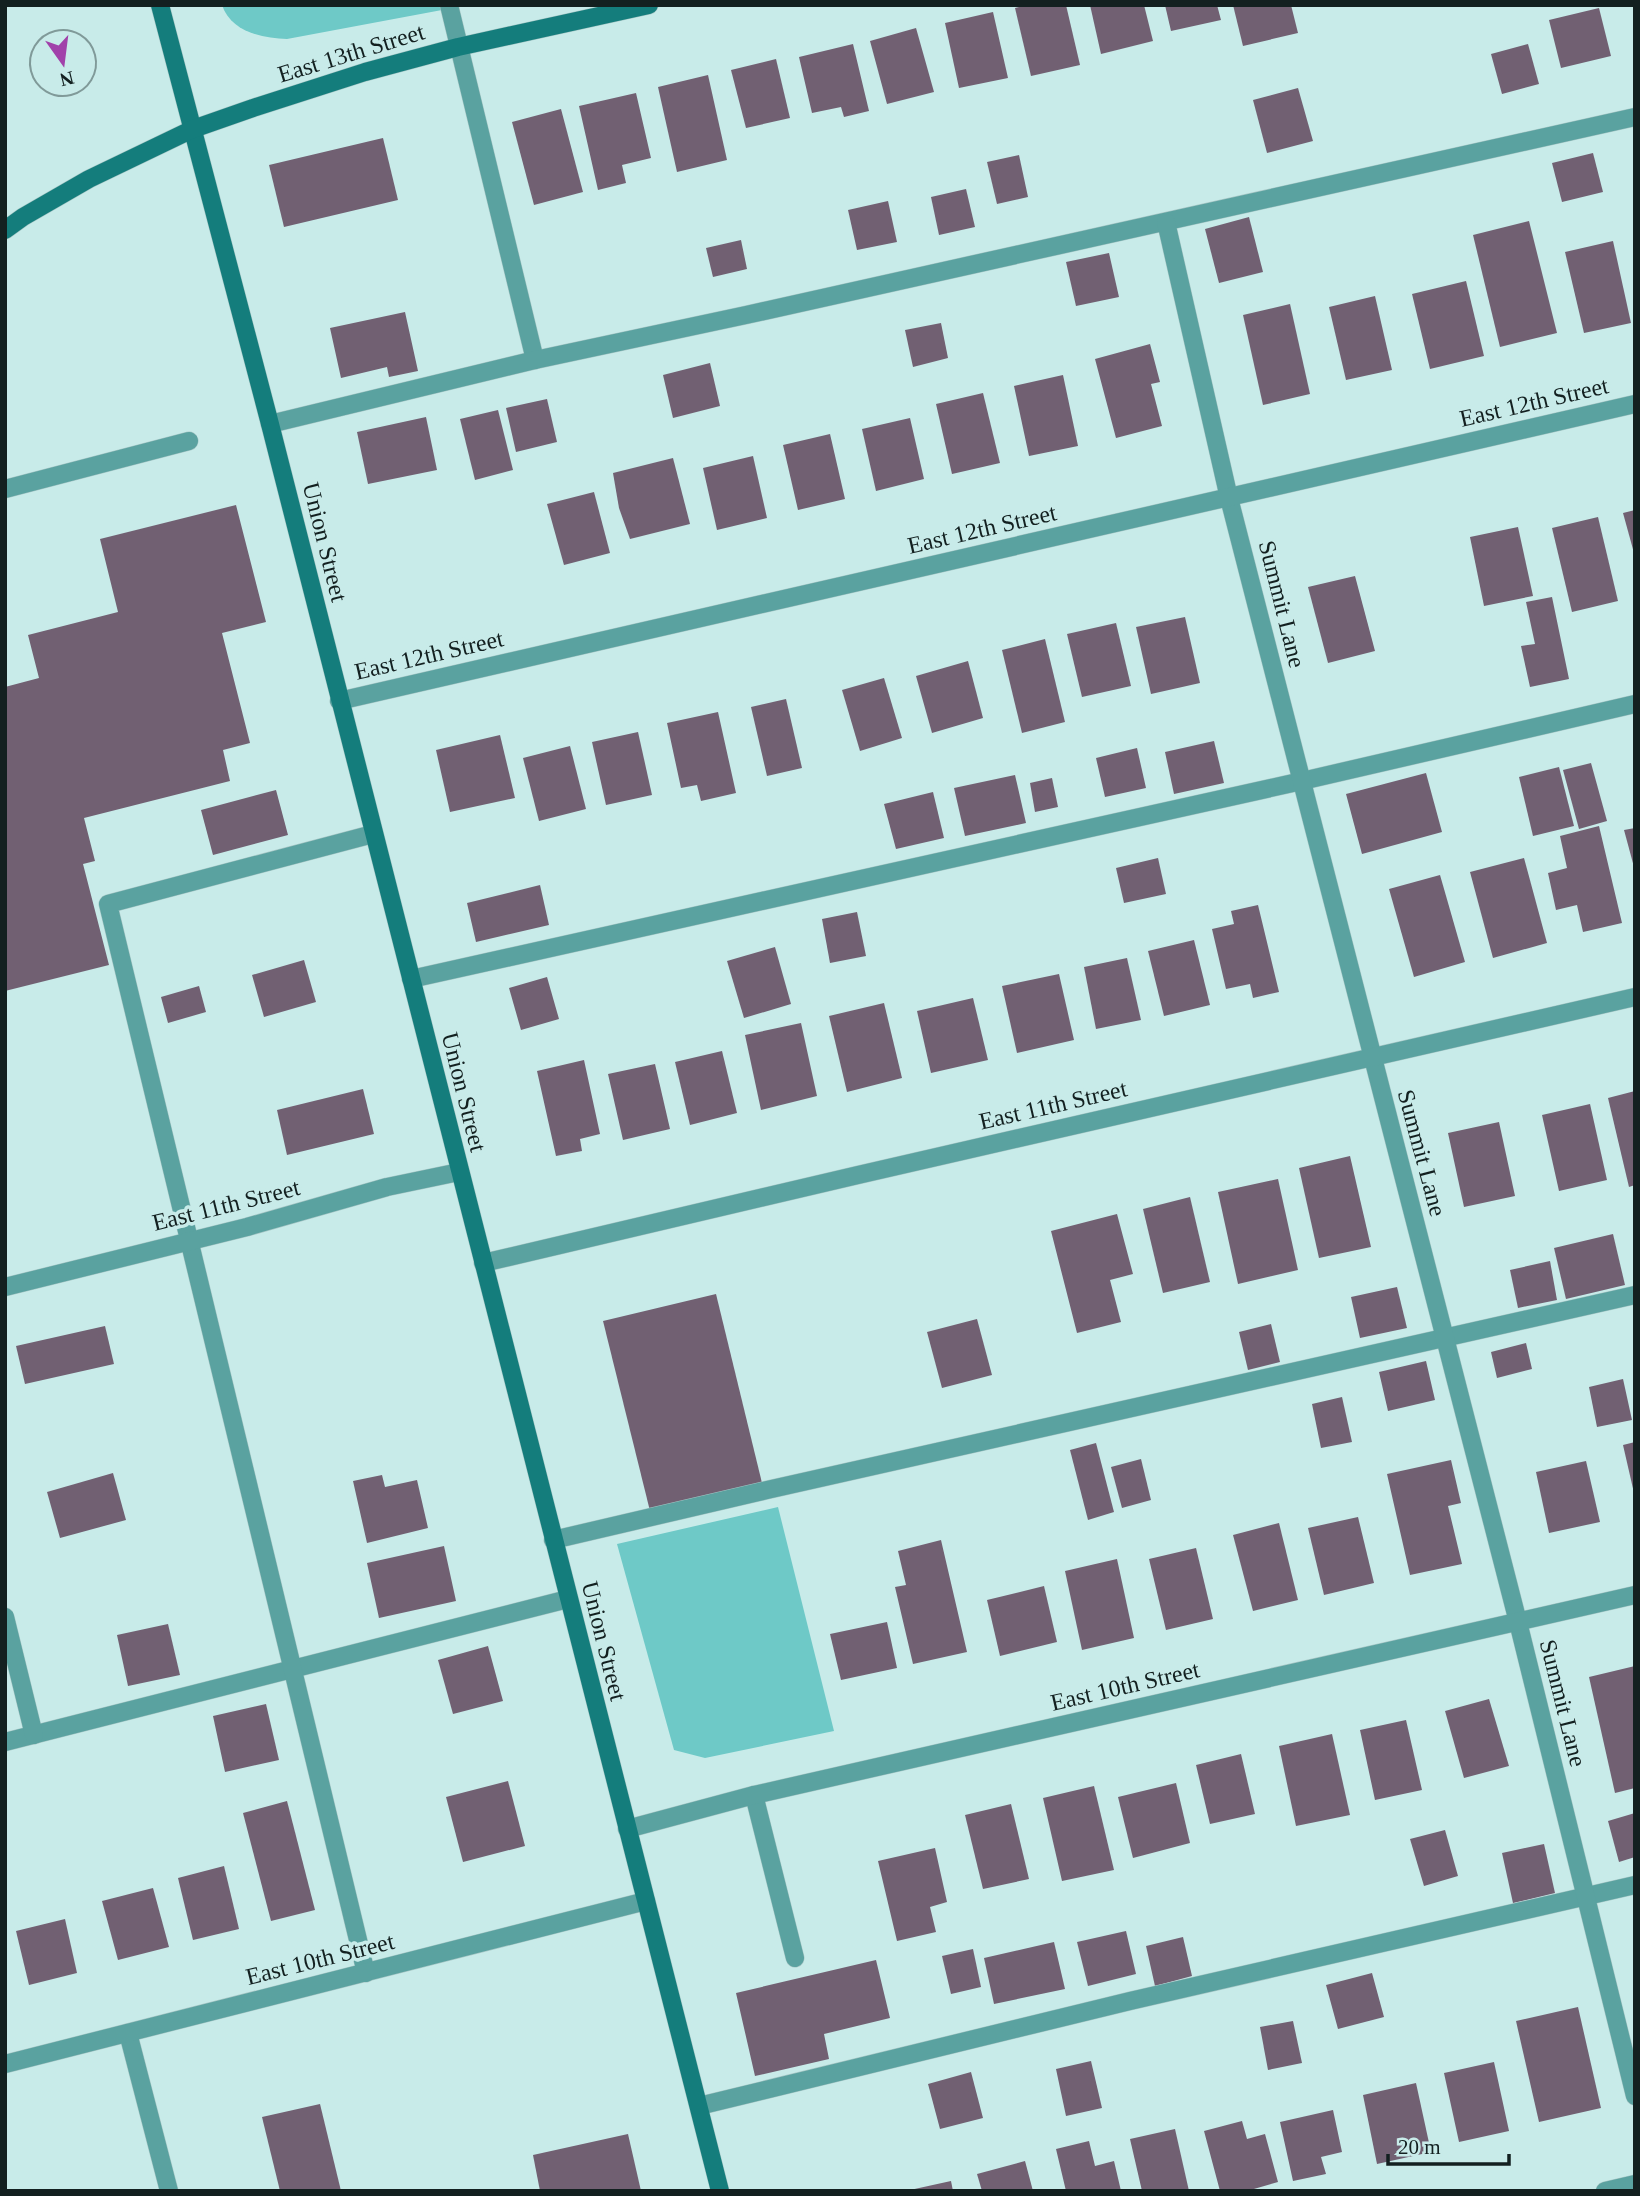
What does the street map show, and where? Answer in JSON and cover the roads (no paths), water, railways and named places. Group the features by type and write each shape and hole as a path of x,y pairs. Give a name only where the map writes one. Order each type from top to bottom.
{"main road":[{"name":"Union Street","path":"160,5 270,424 720,2191"},
{"name":"East 13th Street","path":"193,129 365,72 458,47 649,5"},
{"path":"5,230 89,179 193,129"}],"street":[{"path":"449,5 535,360"},
{"path":"270,424 535,360 1635,117"},
{"name":"Summit Lane","path":"1166,222 1229,498 1518,1622 1635,2096"},
{"name":"East 12th Street","path":"339,701 1635,404"},
{"path":"5,489 189,441"},
{"path":"411,979 1302,781 1635,704"},
{"path":"366,1973 294,1668 187,1241 108,904 373,834"},
{"name":"East 11th Street","path":"483,1263 1635,997"},
{"name":"East 11th Street","path":"5,1287 387,1187 459,1172"},
{"path":"553,1540 1635,1295"},
{"name":"East 10th Street","path":"627,1829 754,1795 1635,1595"},
{"path":"5,1742 568,1599"},
{"path":"5,1617 34,1735"},
{"path":"754,1795 795,1958"},
{"path":"699,2106 1130,2001 1635,1885"},
{"name":"East 10th Street","path":"5,2064 646,1901"},
{"path":"128,2033 169,2191"},
{"path":"1605,2191 1635,2184"}]}
